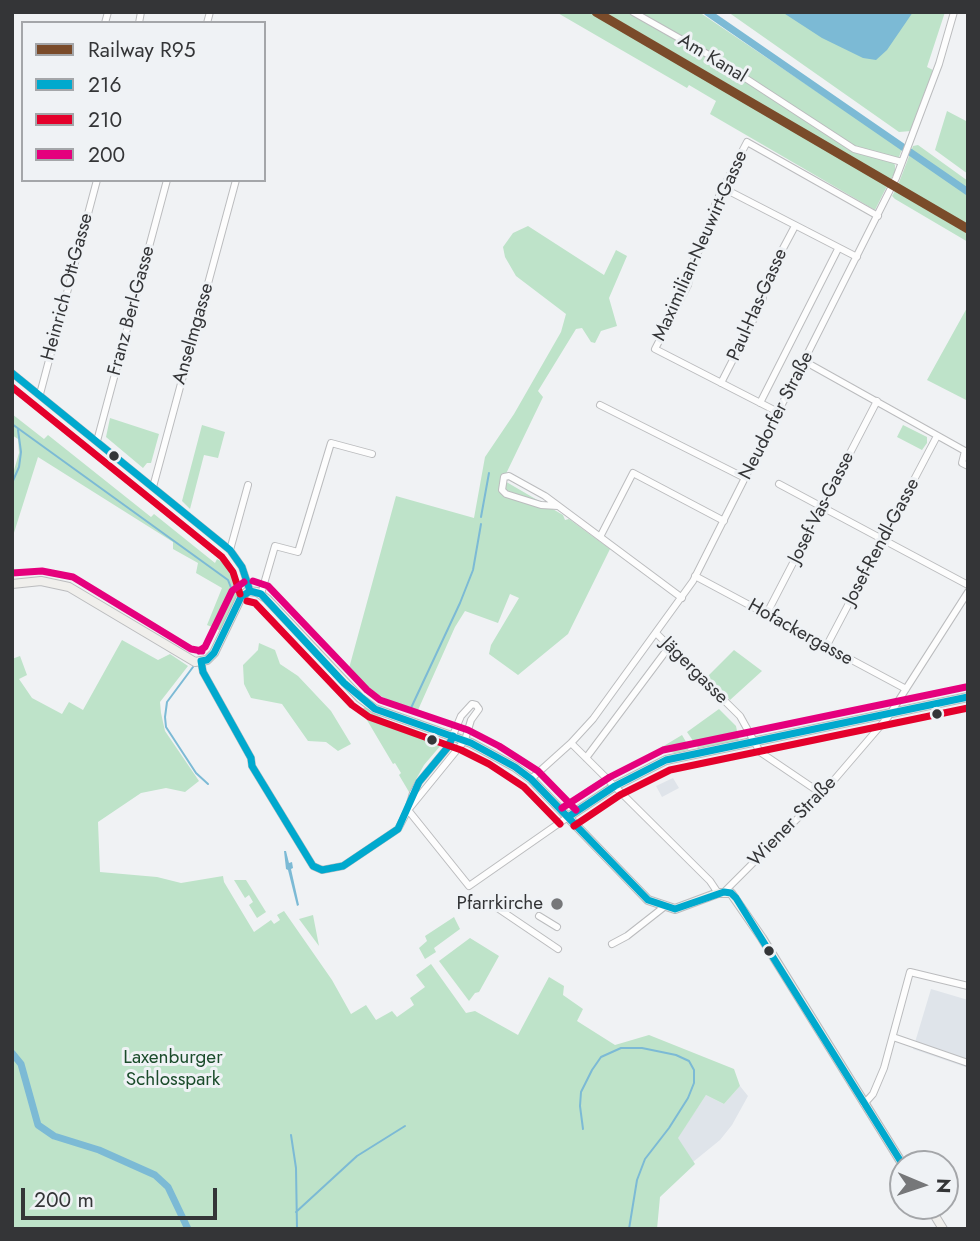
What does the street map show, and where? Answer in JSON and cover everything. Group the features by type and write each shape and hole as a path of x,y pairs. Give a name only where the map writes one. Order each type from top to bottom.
{"main road":[{"path":"12,584 41,581 69,587 187,659 201,662 214,653 241,597 250,591 261,593 360,698 375,709 465,740 505,761 531,779 648,900 664,907"},
{"path":"568,817 615,786 666,760 968,697"},
{"path":"721,892 731,893 736,898 893,1150"},
{"name":"Wiener Straße","path":"664,907 675,909 721,892"}],"street":[{"name":"Am Kanal","path":"632,12 716,59 854,149 902,162"},
{"name":"Neudorfer Straße","path":"531,779 571,743 623,680 634,660 682,598 695,576 878,216 910,145 954,12"},
{"name":"Maximilian-Neuwirt-Gasse","path":"721,383 656,349 688,285 693,261 711,227 715,205 747,142 878,216"},
{"name":"Heinrich Ott-Gasse","path":"40,394 96,182"},
{"name":"Franz Berl-Gasse","path":"97,441 166,182"},
{"name":"Anselmgasse","path":"153,487 235,182"},
{"name":"Paul-Has-Gasse","path":"723,188 857,257"},
{"name":"Paul-Has-Gasse","path":"721,383 763,301 762,288 795,226"},
{"path":"760,403 838,249"},
{"path":"804,361 937,436 967,449 962,463 968,467"},
{"path":"12,373 230,551 242,567 250,591"},
{"path":"721,383 778,412"},
{"name":"Josef-Vas-Gasse","path":"766,615 877,401"},
{"path":"600,405 745,478"},
{"name":"Josef-Rendl-Gasse","path":"826,648 937,436"},
{"path":"261,593 275,546 299,552 331,443 372,454"},
{"path":"600,537 633,473 724,521"},
{"path":"558,506 541,505 506,494 502,490 504,477 509,476 533,489 558,506 682,598"},
{"path":"779,484 968,584"},
{"path":"230,551 248,485"},
{"name":"Hofackergasse","path":"695,576 906,689"},
{"name":"Wiener Straße","path":"721,892 822,794 890,713 968,592"},
{"name":"Jägergasse","path":"656,633 740,716 760,752 822,794"},
{"path":"586,758 669,646"},
{"path":"201,662 203,672 251,758 252,766 310,861 317,869 322,870 342,866 398,829 418,783 448,747 463,713 472,704 476,705 479,709 471,720 465,740 408,810"},
{"path":"571,743 721,892"},
{"path":"408,810 469,886 568,817"},
{"path":"493,905 558,949"},
{"name":"Wiener Straße","path":"612,944 627,936 664,907"},
{"path":"539,916 557,927"},
{"path":"864,1104 873,1094 893,1037 910,972 968,986"},
{"path":"893,1037 968,1063"}],"shaded area":[{"path":"591,12 603,12 890,181 887,186 694,70"},
{"path":"898,185 968,228 968,234 895,191"},
{"path":"673,778 679,788 662,797 656,786"},
{"path":"931,989 968,1000 968,1068 913,1049"},
{"path":"740,1086 748,1096 732,1125 720,1140 693,1162 677,1138 706,1095 724,1104"}],"green space":[{"path":"556,12 591,12 694,70 887,186 875,210 710,114 716,101 689,85 687,88"},
{"path":"604,12 699,12 902,149 899,157 891,160 895,165 895,172 890,181 733,87"},
{"path":"728,12 945,12 927,67 933,70 911,131 899,132"},
{"path":"947,111 968,122 968,174 935,150"},
{"path":"918,145 968,181 968,228 898,185 913,146"},
{"path":"895,191 968,234 968,242 895,199 892,196"},
{"path":"528,226 604,275 616,250 627,256 609,298 617,326 601,331 595,343 591,342 582,328 576,329 538,391 543,397 503,480 563,515 565,520 569,519 610,549 568,634 518,675 489,654 491,645 519,598 510,594 498,623 465,611 455,627 418,710 407,710 379,695 348,672 396,496 474,518 485,457 514,414 561,332 566,314 516,276 505,257 503,247 513,233"},
{"path":"968,306 968,401 927,380"},
{"path":"12,414 44,439 48,435 151,517 154,514 215,563 217,559 232,568 238,592 221,631 207,625 222,588 196,573 198,563 173,549 173,542 38,457 12,539 12,477 19,453 18,439 12,435"},
{"path":"110,418 159,434 151,463 147,463 143,468 106,437"},
{"path":"202,425 225,432 218,458 204,455 190,509 182,501"},
{"path":"903,425 927,437 927,443 922,450 897,437"},
{"name":"Laxenburger Schlosspark","path":"122,640 158,660 170,654 188,666 160,702 161,713 165,731 199,781 185,792 166,788 141,793 98,822 100,872 157,877 181,883 223,876 254,932 271,920 274,924 280,920 277,915 284,911 332,980 351,1014 366,1005 376,1020 392,1011 397,1017 414,1005 410,998 425,987 416,975 431,964 466,1013 475,1011 518,1035 549,977 564,986 563,995 583,1009 577,1021 615,1045 649,1035 734,1069 740,1086 724,1104 706,1095 678,1138 695,1164 660,1197 657,1229 12,1229 12,659 20,656 27,675 19,679 32,698 62,714 69,702 83,710"},
{"path":"259,643 275,650 280,664 298,676 331,711 351,744 338,751 326,742 308,741 282,704 251,698 244,684 243,665 258,650"},
{"path":"734,650 762,671 730,700 707,677"},
{"path":"365,707 384,719 441,741 441,745 424,765 409,792 399,775 401,773 361,710"},
{"path":"719,709 736,726 739,741 698,748 687,732"},
{"path":"682,735 688,750 652,753"},
{"path":"234,880 246,880 266,912 257,918 249,905 253,902 249,895 245,898"},
{"path":"313,915 319,946 299,919"},
{"path":"454,917 460,929 434,948 436,952 425,959 419,948 427,941 425,936"},
{"path":"470,938 499,956 479,992 469,1001 439,961"}],"water":[{"path":"782,12 913,12 887,50 876,60 863,58 822,38"},
{"path":"284,851 289,863 292,862 291,869 299,905 297,906 286,869"}],"waterway":[{"path":"707,12 968,192"},
{"path":"12,424 228,580 232,590 212,636"},
{"path":"12,483 19,467 21,452 18,430"},
{"path":"481,517 489,473"},
{"path":"411,708 473,570 481,524"},
{"path":"193,667 167,702 166,727 196,773 208,784"},
{"path":"583,1129 581,1092 601,1057 621,1048 642,1048 676,1055 689,1061 694,1070 694,1083 669,1128 645,1159 637,1180 629,1229"},
{"path":"12,1053 21,1064 38,1125 54,1136 99,1150 155,1175 168,1187 188,1229"},
{"path":"296,1212 357,1156 405,1126"},
{"path":"291,1135 296,1168 297,1229"}],"rail line":[{"name":"R95","path":"596,12 968,229"}],"transit line":[{"name":"216","path":"12,373 230,550 242,567 250,591"},
{"name":"210","path":"12,387 222,557 233,572 240,594"},
{"name":"200","path":"12,573 42,571 73,577 191,649 202,651"},
{"name":"200","path":"253,581 268,586 367,690 380,700 468,730 499,746 538,771 576,810"},
{"name":"200","path":"199,651 205,647 232,591 244,582"},
{"name":"216","path":"250,591 261,594 344,683 375,709 471,743 531,779 648,900 675,909 724,892"},
{"name":"216","path":"201,661 207,660 214,653 241,597 250,591"},
{"name":"210","path":"247,601 255,603 352,705 369,717 461,750 489,764 524,787 560,824"},
{"name":"216","path":"201,661 203,672 251,758 252,766 313,866 322,870 343,866 398,829 419,782 448,747 453,736"},
{"name":"200","path":"562,808 610,777 663,750 966,687"},
{"name":"216","path":"568,817 615,786 666,760 968,697"},
{"name":"210","path":"574,826 620,795 670,770 968,708"},
{"name":"216","path":"724,892 731,893 736,898 894,1150"}],"place":[{"name":"Pfarrkirche","path":"557,904"}]}
